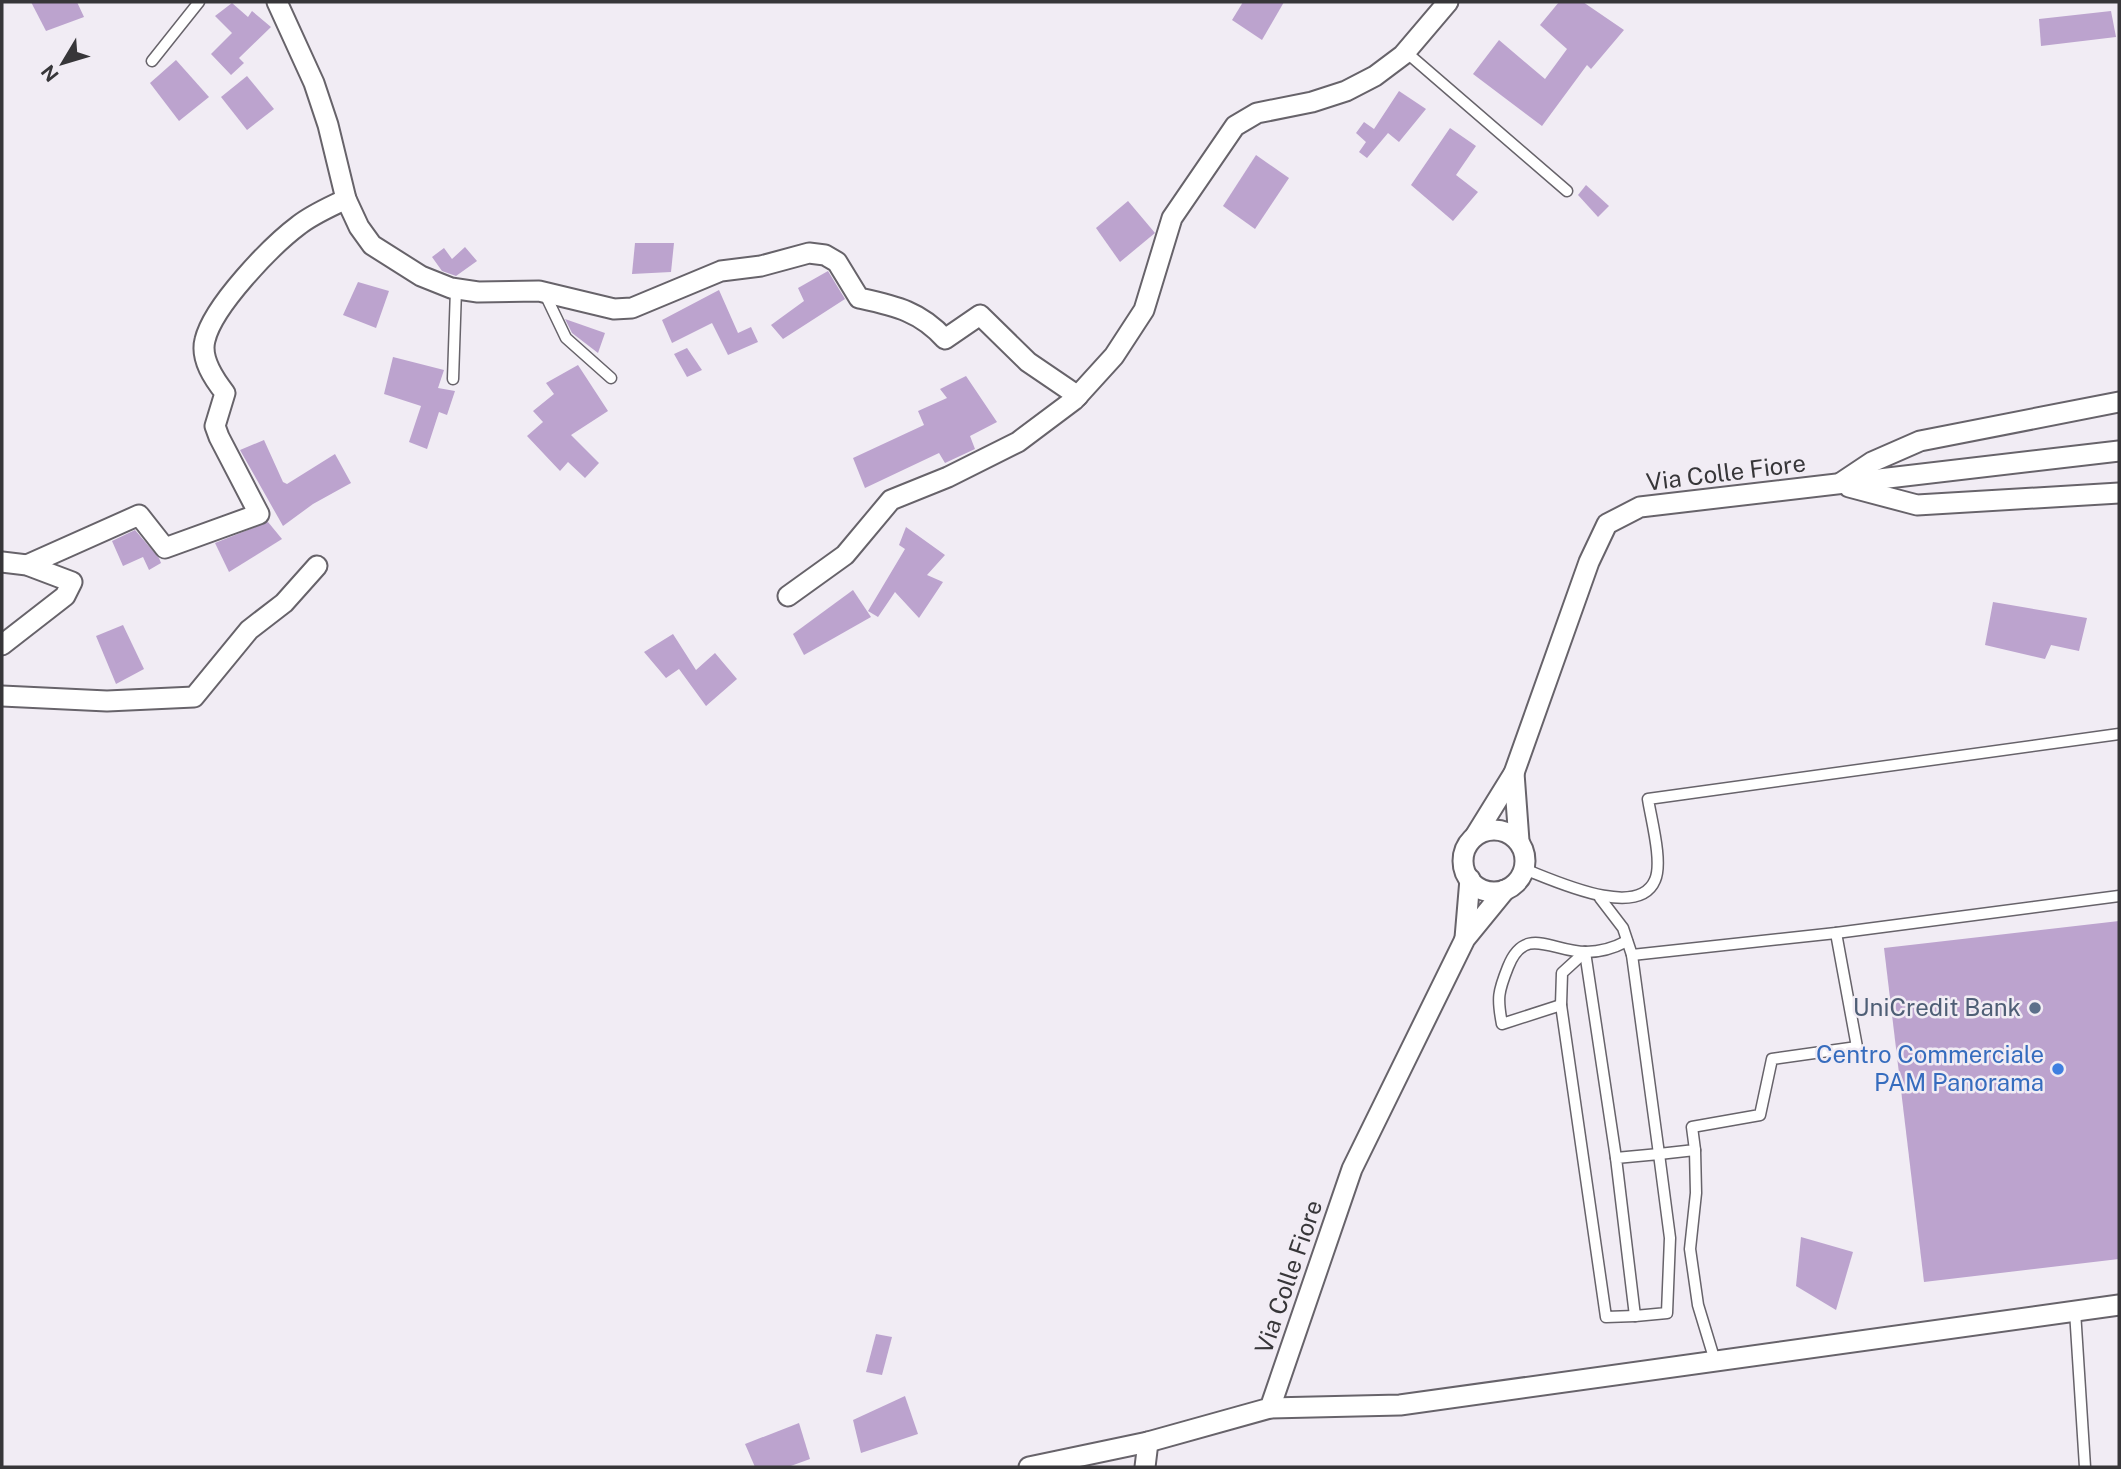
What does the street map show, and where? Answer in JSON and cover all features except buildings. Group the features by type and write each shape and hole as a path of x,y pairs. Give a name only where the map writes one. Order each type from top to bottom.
{"street":[{"path":"277,2 314,83 328,125 346,200 359,227 372,245 421,276 456,289 478,292 544,291 614,309 632,308 721,271 761,267 809,253 825,256 836,262 859,298 893,306 928,320 945,339 980,315 1028,362 1078,396"},
{"path":"788,596 845,555 891,500 948,477 1018,442 1078,396 1114,356 1144,310 1172,218 1235,126 1257,113 1312,102 1346,91 1375,76 1406,52 1446,2"},
{"path":"27,565 139,515 165,548 259,514 215,426 225,393 208,368 204,341 232,292 274,247 299,225 346,200"},
{"path":"1838,484 1872,462 1920,441 2119,402"},
{"name":"Via Colle Fiore","path":"1475,836 1514,774 1589,562 1607,524 1640,507 2119,451"},
{"path":"1838,484 1917,505 2119,493"},
{"path":"2,562 27,565 72,582 65,596 2,645"},
{"path":"2,696 107,701 194,697 249,630 284,603 317,566"},
{"name":"Via Colle Fiore","path":"1514,774 1519,841"},
{"path":"1493,830 1512,835 1519,841 1525,856 1524,869 1520,878 1505,890 1486,890 1470,879 1465,871 1464,855 1475,836 1493,830"},
{"name":"Via Colle Fiore","path":"1465,939 1470,879"},
{"name":"Via Colle Fiore","path":"1270,1408 1352,1169 1465,939 1505,890"},
{"path":"1029,1467 1148,1442 1270,1408 1400,1405 2119,1305"},
{"path":"1145,1467 1148,1442"}],"lane":[{"path":"152,61 199,2"},
{"path":"1406,52 1567,191"},
{"path":"453,379 456,289"},
{"path":"544,291 566,338 611,378"},
{"path":"1524,869 1600,898 1635,896 1647,891 1656,880 1657,853 1648,799 2119,734"},
{"path":"1632,955 1836,933 2119,896"},
{"path":"1585,952 1562,973 1560,1005 1606,1317 1667,1313 1670,1238 1632,955 1623,928 1600,898"},
{"path":"1715,1361 1698,1305 1690,1249 1696,1193 1692,1127 1760,1115 1772,1059 1857,1047 1836,933"},
{"path":"1560,1005 1502,1024 1496,995 1514,950 1531,942 1585,952 1612,949 1627,941"},
{"path":"1585,952 1616,1158 1634,1315"},
{"path":"1616,1158 1695,1150"},
{"path":"2076,1311 2085,1467"}],"place":[{"name":"UniCredit Bank","path":"2035,1008"},
{"name":"Centro Commerciale PAM Panorama","path":"2058,1069"}]}
